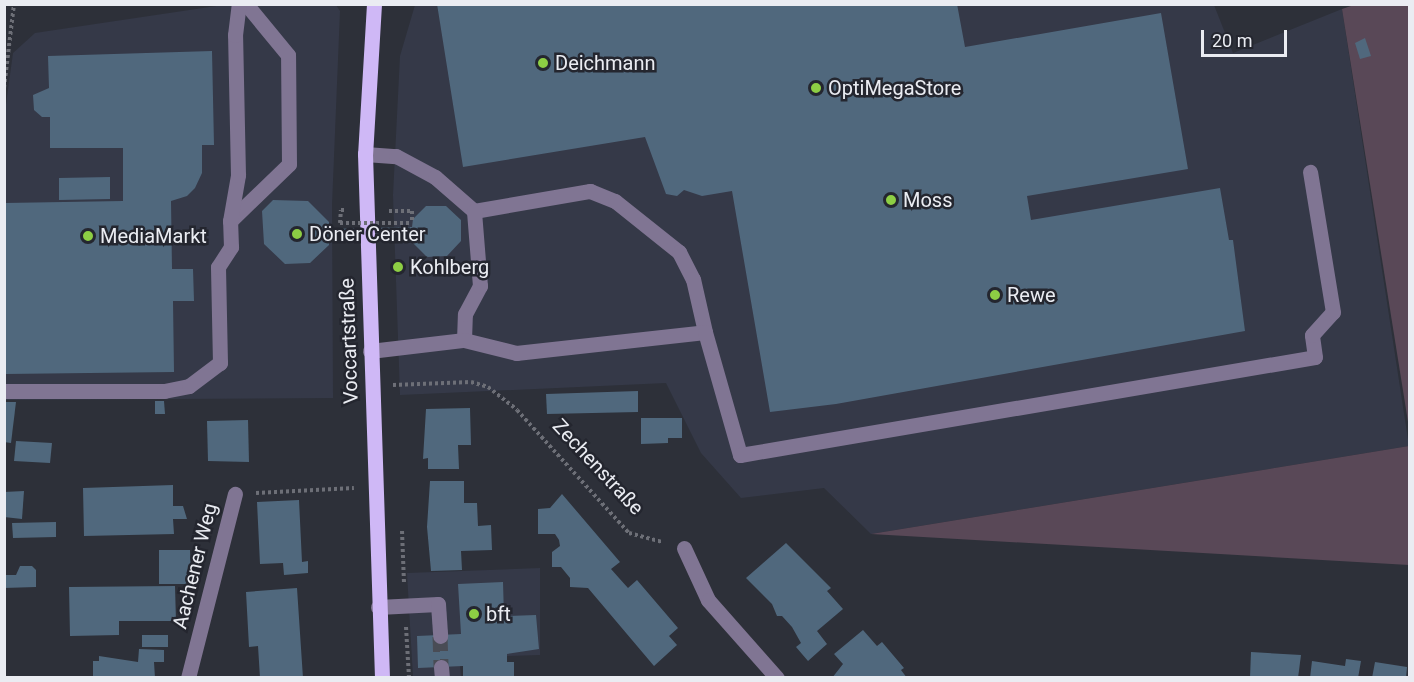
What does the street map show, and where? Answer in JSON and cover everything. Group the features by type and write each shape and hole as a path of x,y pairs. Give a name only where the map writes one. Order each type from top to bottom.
{"main road":[{"name":"Voccartstraße","path":"374,4 365,154 373,487 382,678"}],"street":[{"path":"4,391 164,391 206,376 220,363 218,267 231,247 230,221 238,175 235,35 240,4"},
{"path":"230,221 289,164 288,55 246,4"},
{"path":"365,154 396,156 435,177 474,211 480,286 465,314 464,340"},
{"path":"474,211 590,191 615,201 679,252 693,279 705,332 740,454 1315,357 1312,335 1333,312 1310,172"},
{"path":"370,351 464,340 516,353 705,332"},
{"name":"Aachener Weg","path":"188,678 235,494"},
{"path":"684,548 708,600 777,678"},
{"path":"378,607 438,604 440,636"}],"path":[{"path":"4,88 14,4"},
{"path":"340,223 412,223 412,211 366,211"},
{"name":"Zechenstraße","path":"371,387 471,382 488,387 517,410 629,533 684,548"},
{"name":"Aachener Weg","path":"235,494 373,487"}],"shaded area":[{"path":"223,5 336,5 340,11 332,205 333,398 5,400 4,119 13,53 35,33"},
{"path":"415,5 1214,5 1233,53 1342,9 1409,446 871,534 824,488 741,498 701,453 666,383 400,395 393,195 400,56"},
{"path":"1354,5 1409,5 1409,428 1342,9"},
{"path":"1409,446 1409,565 871,534"},
{"name":"bft","path":"540,568 540,655 507,656 460,666 461,677 413,677 407,573"}],"building":[{"path":"437,4 957,4 965,47 1161,13 1188,169 1027,196 1031,220 1220,188 1229,240 1233,240 1245,331 836,404 770,412 732,191 702,196 684,190 677,196 666,194 645,137 463,167"},
{"path":"1365,38 1371,56 1360,59 1355,43"},
{"name":"MediaMarkt","path":"212,51 214,145 202,145 202,173 195,188 187,196 171,201 172,269 193,269 194,301 173,301 174,372 5,374 5,203 123,201 123,148 50,148 50,117 42,117 34,110 33,95 49,88 48,56"},
{"path":"110,177 110,199 59,200 59,178"},
{"path":"273,200 308,201 329,222 329,229 412,227 413,219 426,206 446,206 461,220 461,241 447,256 427,257 412,242 412,237 329,239 329,245 310,263 285,264 264,244 262,211"},
{"path":"638,391 638,412 547,414 546,394"},
{"path":"155,401 164,401 165,414 155,414"},
{"path":"4,402 16,402 11,443 4,442"},
{"path":"470,408 471,445 458,445 459,469 428,469 428,458 423,459 426,409"},
{"path":"641,418 682,418 682,438 668,438 668,443 641,444"},
{"path":"248,420 249,462 208,461 207,421"},
{"path":"16,441 52,443 50,463 14,461"},
{"path":"430,481 464,481 464,503 477,503 478,526 491,525 492,550 461,551 462,570 431,571 427,527"},
{"path":"173,485 173,506 183,506 187,519 173,519 174,534 84,536 83,488"},
{"path":"24,491 22,519 4,517 4,492"},
{"path":"562,494 620,562 611,569 628,588 637,580 678,628 669,636 677,645 654,666 588,588 570,587 570,578 561,567 552,567 552,552 560,546 559,540 555,534 538,534 538,509 550,508"},
{"path":"299,500 302,562 308,561 308,573 284,575 283,563 260,564 257,502"},
{"path":"56,522 56,537 13,538 12,523"},
{"path":"786,543 831,588 827,591 843,609 817,631 827,644 808,661 796,647 801,643 792,627 782,616 777,616 772,604 746,578"},
{"path":"159,550 190,550 191,584 159,584"},
{"path":"20,566 32,566 36,570 36,587 4,588 4,575 16,575"},
{"path":"503,582 504,616 536,615 539,649 507,654 507,662 514,662 514,678 463,678 463,666 418,668 417,636 461,634 458,584"},
{"path":"175,586 176,621 119,621 119,635 70,636 69,587"},
{"path":"297,588 303,678 260,678 258,646 249,647 246,592"},
{"path":"863,630 877,646 882,642 904,668 901,670 907,678 832,678 843,664 834,654"},
{"path":"142,635 168,635 168,647 142,647"},
{"path":"139,649 164,650 164,662 154,662 155,678 93,678 93,661 99,661 99,656 138,662"},
{"path":"1251,652 1301,655 1298,678 1250,678"},
{"path":"1346,659 1361,661 1358,678 1310,678 1312,661 1345,666"},
{"path":"1375,662 1407,667 1406,678 1372,678"}],"tunnel":[{"path":"440,636 441,667"}],"place":[{"name":"Deichmann","path":"543,63"},
{"name":"OptiMegaStore","path":"816,88"},
{"name":"Moss","path":"891,200"},
{"name":"Döner Center","path":"297,234"},
{"name":"MediaMarkt","path":"88,236"},
{"name":"Kohlberg","path":"398,267"},
{"name":"Rewe","path":"995,295"},
{"name":"bft","path":"474,614"}]}
